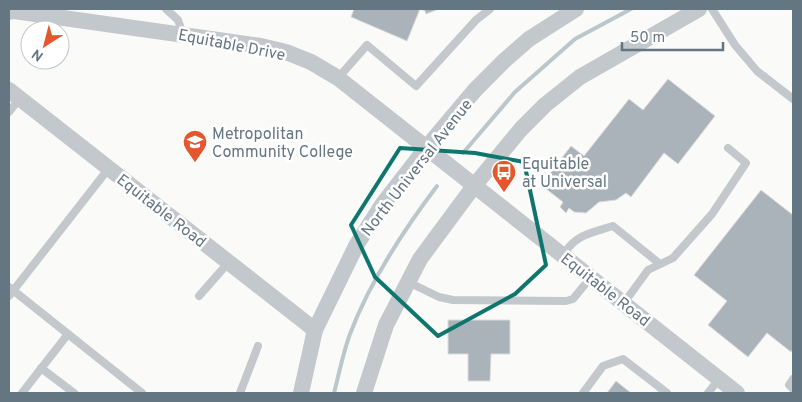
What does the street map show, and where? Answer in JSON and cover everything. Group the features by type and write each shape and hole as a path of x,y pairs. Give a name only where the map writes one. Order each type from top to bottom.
{"street":[{"name":"North Universal Avenue","path":"301,393 315,330 357,244 382,205 475,90 529,39 576,9"},
{"path":"364,393 386,325 420,259 474,186 521,129 545,105 580,77 699,9"},
{"name":"Equitable Drive","path":"12,11 183,34 261,46 286,52 311,62 338,78 474,186"},
{"name":"Equitable Road","path":"14,94 315,330"},
{"name":"Equitable Road","path":"474,186 737,393"}],"lane":[{"path":"166,9 178,20 183,34"},
{"path":"338,78 366,45 416,86 476,20 490,9"},
{"path":"712,9 735,45 757,71 793,99"},
{"path":"9,112 14,94"},
{"path":"624,303 648,270 673,258 712,214 746,164 728,148"},
{"path":"109,168 10,291 142,393"},
{"path":"563,255 570,243 582,235 613,226 660,264"},
{"path":"199,296 228,262"},
{"path":"407,281 439,297 454,300 544,302 573,299 591,277"},
{"path":"22,393 68,334"},
{"path":"240,393 258,346"},
{"path":"583,393 603,366 623,359 667,393"},
{"path":"41,368 74,393"},
{"path":"708,393 719,379"},
{"path":"793,379 789,385 793,389"}],"highlighted area":[{"path":"400,148 475,153 524,162 546,265 515,294 438,336 375,277 351,225"}],"building":[{"path":"354,9 420,9 407,41 351,17"},
{"path":"420,9 439,9 426,14 425,11"},
{"path":"668,79 715,116 678,164 664,153 631,197 626,193 616,200 599,202 586,213 574,212 569,208 566,213 560,207 563,202 541,185 571,146 584,156 629,99 643,110"},
{"path":"761,190 793,215 793,349 791,352 767,333 748,357 708,325 727,301 694,275"},
{"path":"448,320 510,320 510,354 491,354 490,381 468,381 468,354 448,354"},
{"path":"616,381 631,393 607,393"}],"waterway":[{"path":"463,153 515,92 575,39 631,9"},
{"path":"334,393 348,341 367,295 388,257 437,186"}],"place":[{"name":"Metropolitan Community College","path":"195,163"},
{"name":"Equitable at Universal","path":"504,193"}]}
